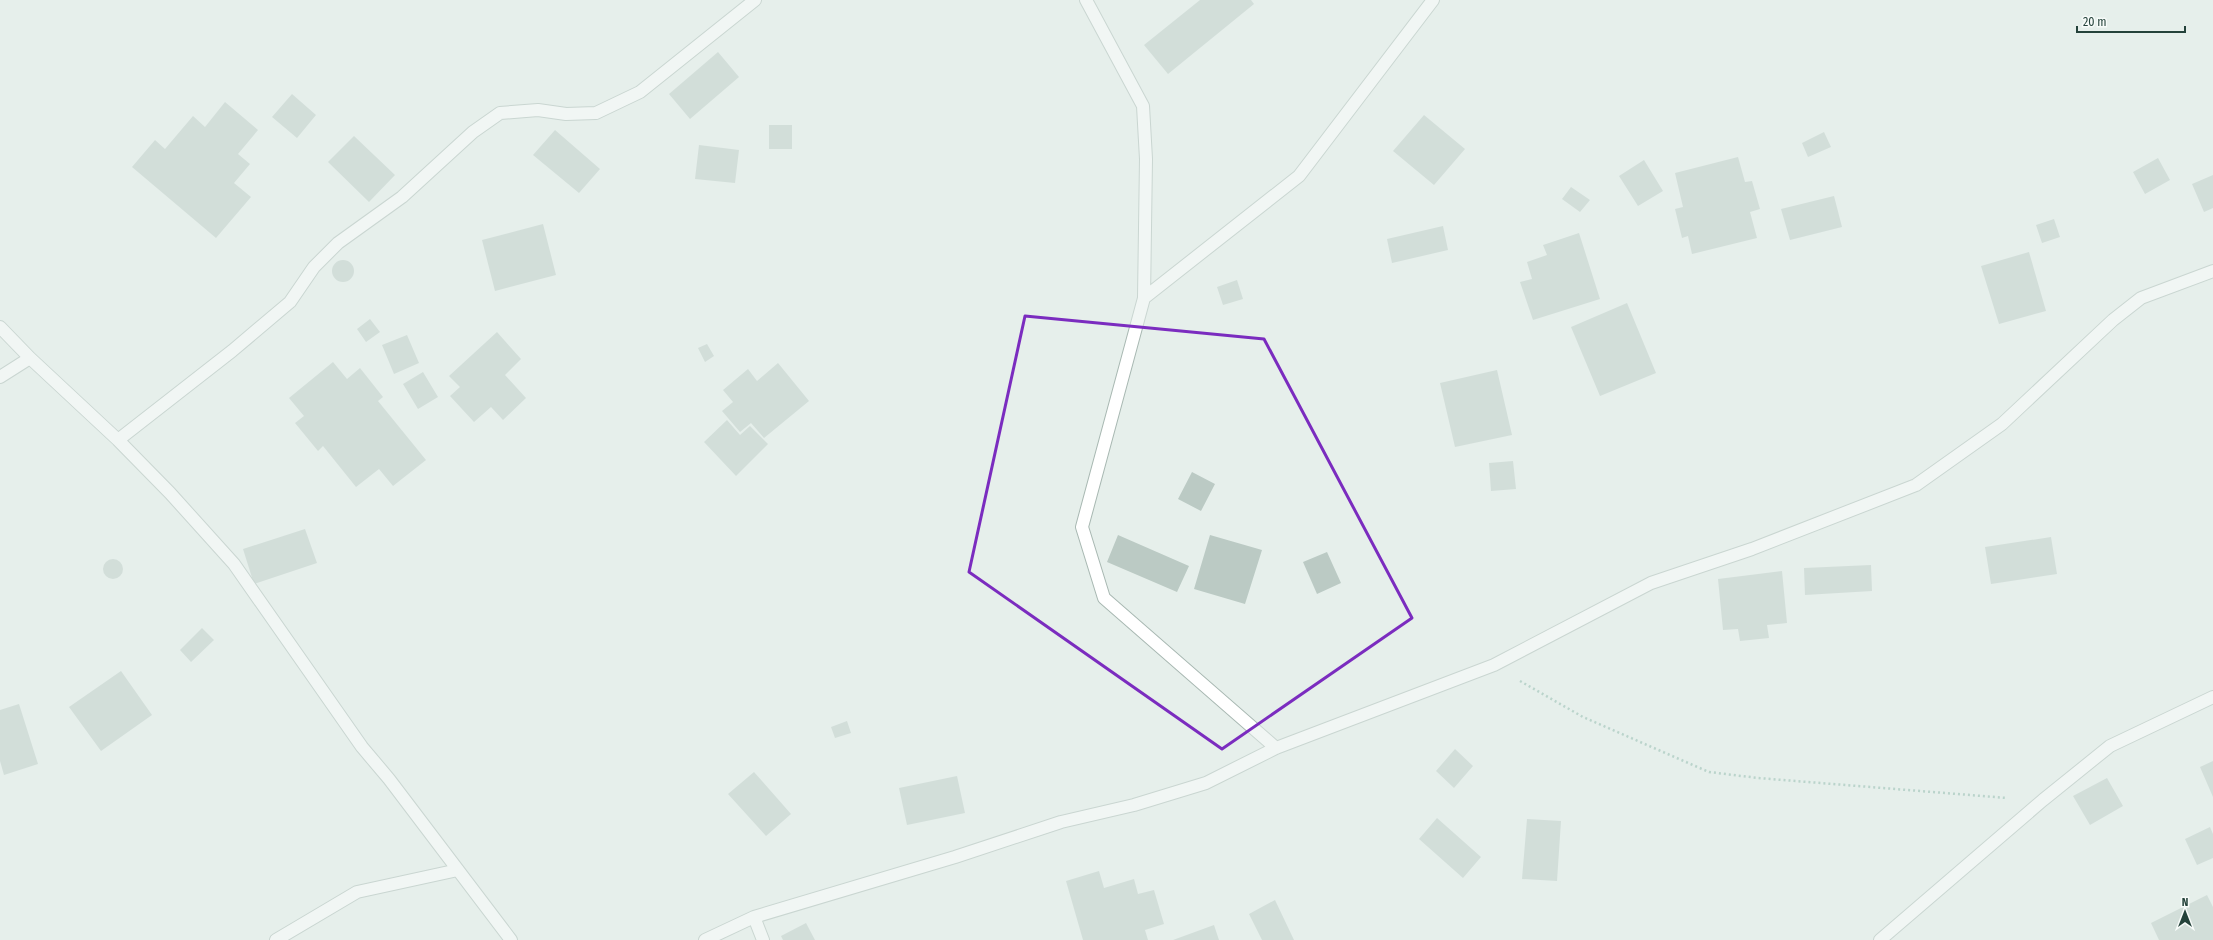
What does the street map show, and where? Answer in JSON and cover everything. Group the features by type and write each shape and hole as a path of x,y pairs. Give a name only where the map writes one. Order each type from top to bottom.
{"street":[{"path":"118,440 232,351 290,302 314,268 338,243 402,197 472,132 500,113 538,110 566,114 596,113 640,92 755,0"},
{"path":"1086,0 1143,106 1146,159 1144,298 1082,527 1104,598 1276,748"},
{"path":"1144,298 1299,176 1433,0"},
{"path":"705,940 754,917 955,857 1062,822 1134,804 1206,783 1276,748 1494,666 1651,583 1752,549 1916,485 2002,424 2113,320 2141,298 2213,271"},
{"path":"0,327 30,358 118,440 170,493 234,564 362,747 511,940"},
{"path":"0,377 30,358"},
{"path":"1880,940 2043,800 2110,746 2213,697"},
{"path":"276,940 357,892 458,870"},
{"path":"754,917 763,940"}],"path":[{"path":"1494,666 1583,717 1709,772 1773,780 2043,800"}],"highlighted area":[{"path":"1025,316 1264,339 1412,618 1222,749 969,572"}],"building":[{"path":"1200,0 1251,0 1254,4 1168,74 1144,45"},
{"path":"718,52 739,77 690,119 669,94"},
{"path":"292,94 316,115 297,138 272,117"},
{"path":"225,102 258,130 238,154 250,164 234,183 251,197 216,238 132,167 155,140 165,149 193,116 205,127"},
{"path":"1424,115 1465,149 1434,185 1393,151"},
{"path":"769,125 792,125 792,149 769,149"},
{"path":"555,130 600,169 579,193 533,155"},
{"path":"1824,132 1831,147 1808,157 1802,143"},
{"path":"354,136 395,175 369,202 328,162"},
{"path":"699,145 739,150 735,183 695,179"},
{"path":"1738,157 1745,182 1752,181 1760,209 1750,212 1757,238 1692,254 1688,236 1682,238 1675,209 1683,207 1675,173"},
{"path":"2158,158 2170,180 2145,194 2133,172"},
{"path":"1644,160 1663,191 1638,206 1619,176"},
{"path":"2213,175 2213,208 2204,212 2192,184"},
{"path":"1571,187 1590,200 1580,212 1562,199"},
{"path":"1834,196 1842,227 1790,240 1781,209"},
{"path":"2054,219 2060,237 2042,243 2036,225"},
{"path":"543,224 556,275 495,291 482,240"},
{"path":"1443,226 1448,250 1392,263 1387,239"},
{"path":"1579,233 1600,299 1533,320 1520,282 1532,279 1527,262 1547,255 1543,245"},
{"path":"2029,252 2046,311 1999,324 1981,266"},
{"path":"343,260 351,263 354,271 351,279 343,282 335,279 332,271 335,263"},
{"path":"1237,280 1243,299 1223,305 1217,287"},
{"path":"1627,303 1656,373 1600,396 1571,327"},
{"path":"370,319 380,332 366,342 357,329"},
{"path":"497,332 521,359 505,375 526,398 503,420 491,407 474,422 450,396 460,387 449,376"},
{"path":"407,335 419,363 394,374 382,345"},
{"path":"707,344 714,356 705,362 698,348"},
{"path":"333,362 347,379 360,368 383,397 378,401 426,460 393,486 379,469 356,487 323,446 318,451 295,423 304,416 289,398"},
{"path":"778,363 809,401 764,438 751,423 740,432 722,411 733,402 723,390 748,369 757,381"},
{"path":"1497,370 1512,435 1455,447 1440,383"},
{"path":"423,372 438,397 418,409 403,384"},
{"path":"727,420 740,435 750,426 768,444 736,476 704,442"},
{"path":"1513,461 1516,489 1491,491 1489,463"},
{"path":"1192,472 1215,484 1201,511 1178,499"},
{"path":"305,529 317,563 254,584 243,549"},
{"path":"1118,535 1189,566 1177,592 1107,562"},
{"path":"1210,535 1262,550 1245,604 1194,589"},
{"path":"2051,537 2057,574 1991,584 1985,547"},
{"path":"1327,552 1341,583 1317,594 1303,562"},
{"path":"113,559 120,562 123,569 120,576 113,579 106,576 103,569 106,562"},
{"path":"1871,565 1872,591 1805,595 1804,568"},
{"path":"1782,571 1787,623 1767,625 1769,638 1740,641 1738,629 1723,630 1718,579"},
{"path":"202,628 214,640 191,662 180,650"},
{"path":"121,671 152,715 101,751 69,707"},
{"path":"19,704 38,764 4,775 0,761 0,710"},
{"path":"847,721 851,733 835,738 831,727"},
{"path":"1455,749 1473,766 1454,788 1436,771"},
{"path":"2213,761 2213,797 2200,767"},
{"path":"754,772 791,814 766,836 728,794"},
{"path":"957,776 965,813 907,825 899,788"},
{"path":"2107,778 2123,806 2090,825 2073,796"},
{"path":"1437,818 1481,857 1463,878 1419,839"},
{"path":"1527,819 1561,821 1557,881 1522,879"},
{"path":"2210,827 2213,834 2213,858 2197,865 2185,839"},
{"path":"1099,871 1104,888 1134,879 1138,894 1154,890 1164,924 1145,930 1148,940 1083,940 1066,881"},
{"path":"2207,895 2213,907 2213,940 2159,940 2151,923"},
{"path":"1275,900 1294,940 1262,940 1249,914"},
{"path":"806,923 815,940 783,940 781,936"},
{"path":"1214,925 1219,940 1173,940"}]}
